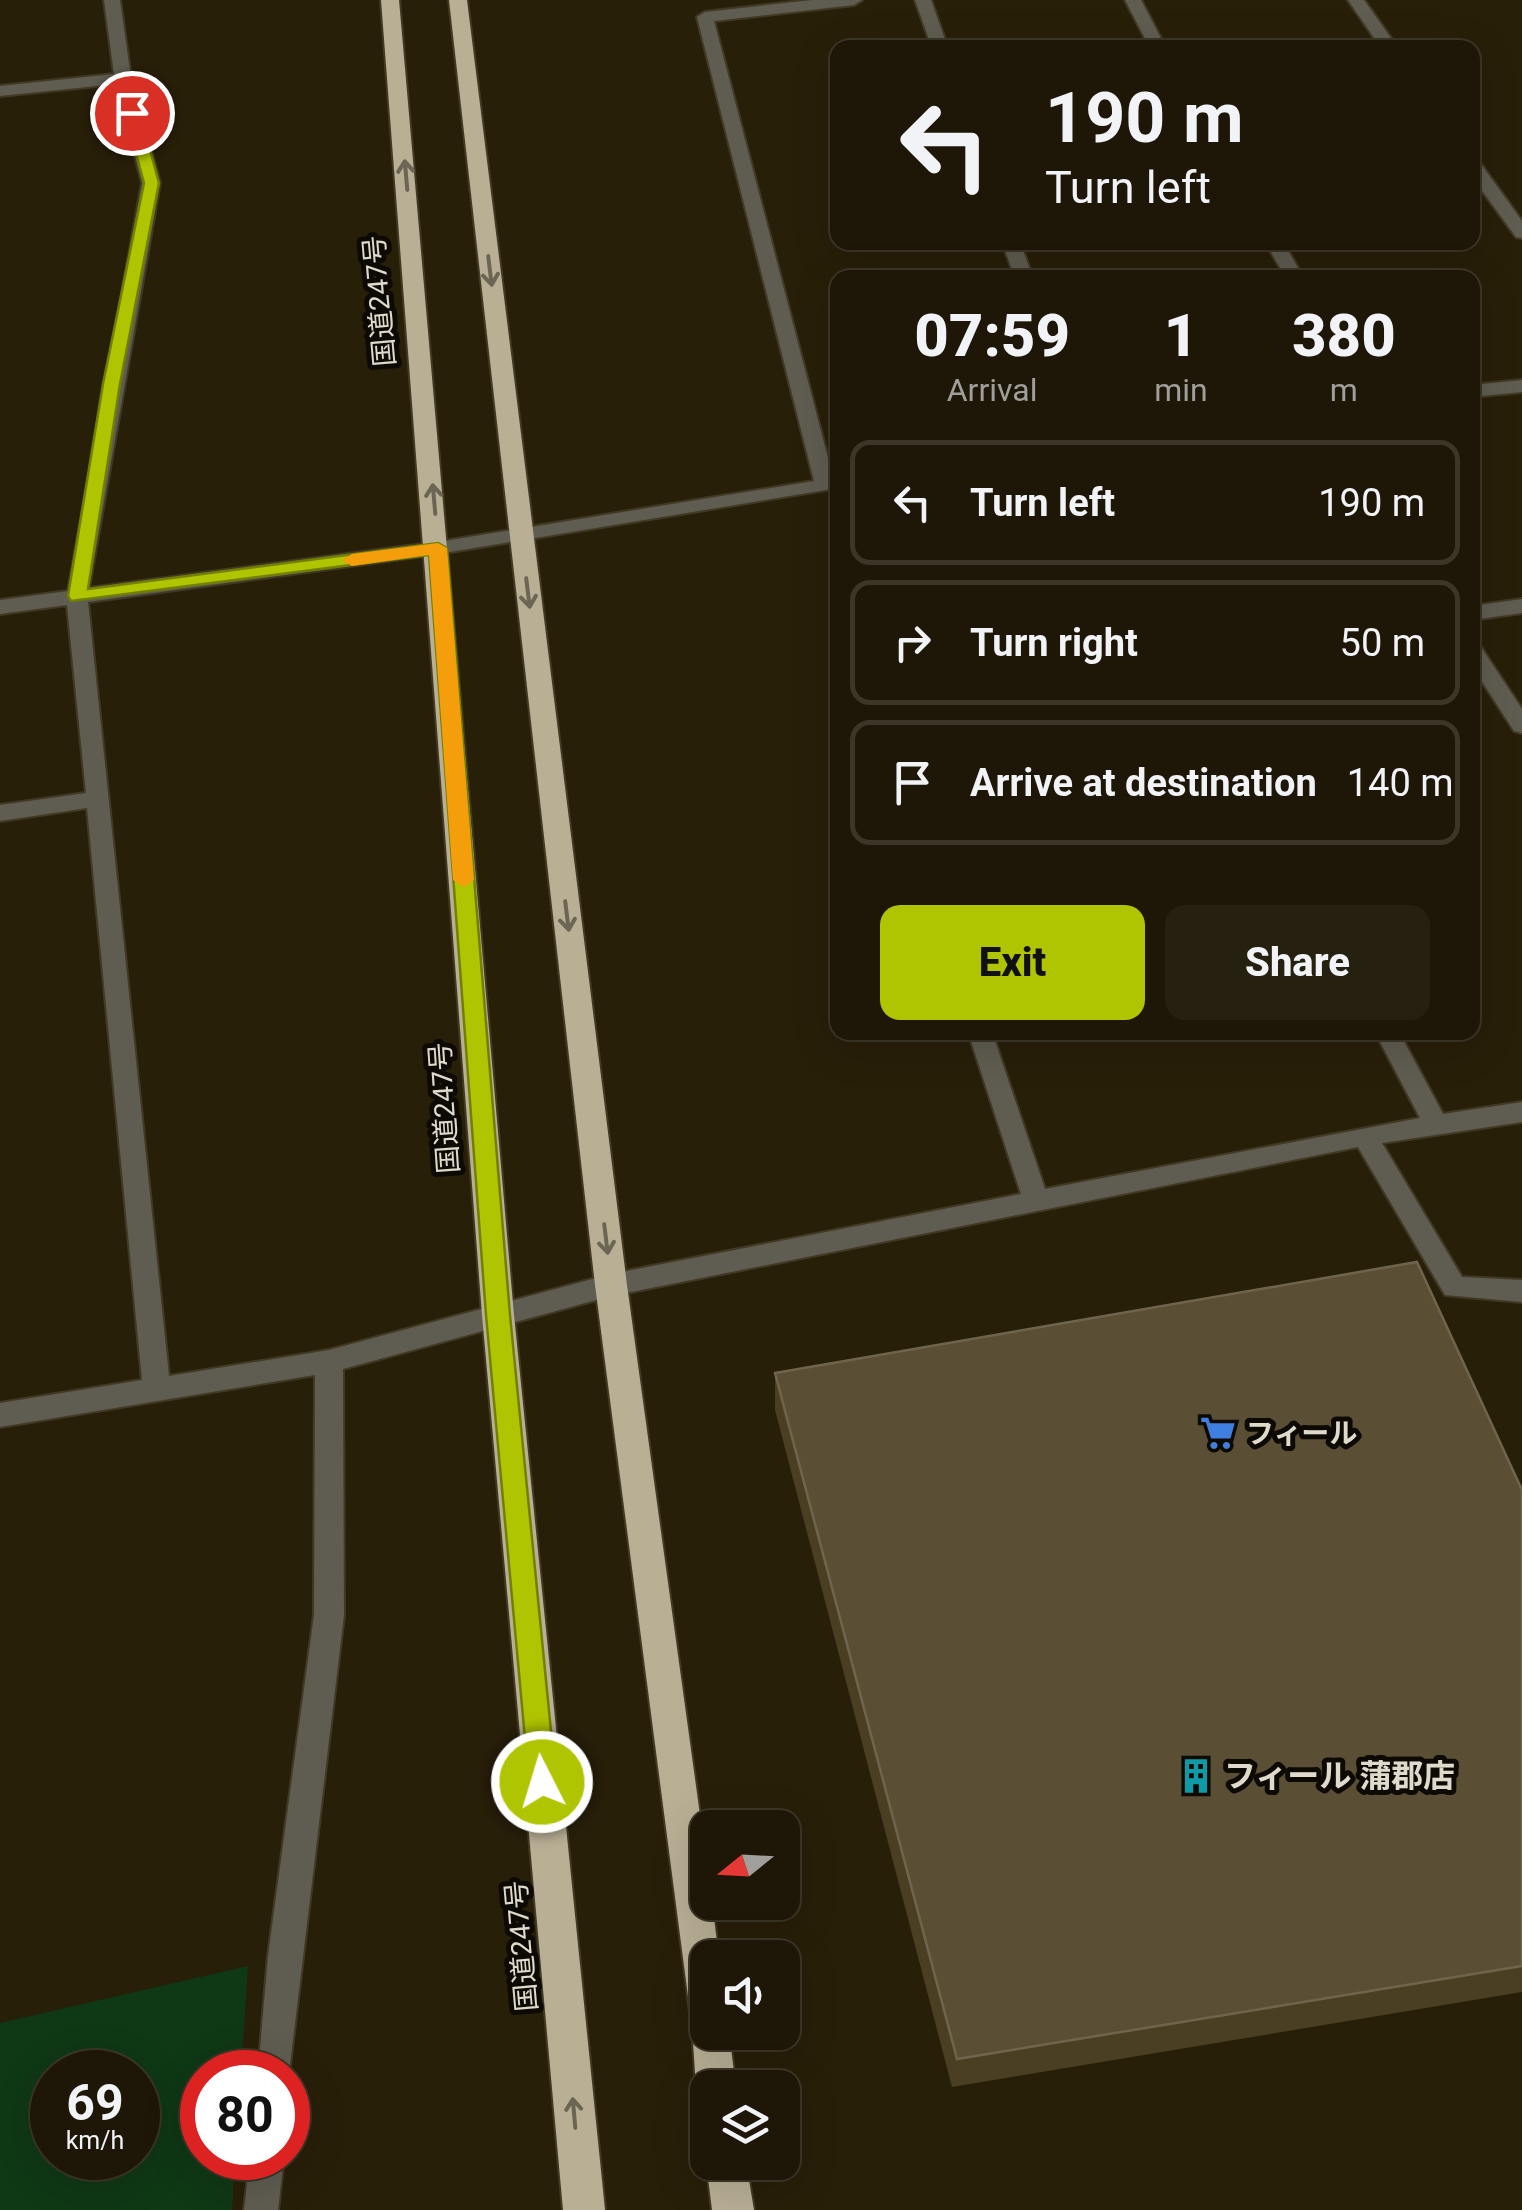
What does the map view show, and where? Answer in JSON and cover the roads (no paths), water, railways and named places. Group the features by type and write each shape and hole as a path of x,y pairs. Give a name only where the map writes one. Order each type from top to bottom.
{"highway":[{"name":"国道247号","path":"390,0 498,1315 584,2210"},
{"path":"458,0 611,1285 698,1940"},
{"path":"728,2180 732,2210"}],"street":[{"path":"112,0 123,78 152,183 112,384 78,596 157,1389"},
{"path":"830,480 705,17 854,0"},
{"path":"923,0 937,40"},
{"path":"1133,0 1154,40"},
{"path":"1356,0 1384,40"},
{"path":"0,90 123,78"},
{"path":"1480,175 1522,233"},
{"path":"1480,390 1522,386"},
{"path":"0,606 438,548 830,484"},
{"path":"1480,612 1522,606"},
{"path":"1480,662 1522,726"},
{"path":"0,813 98,799"},
{"path":"983,1040 1036,1200"},
{"path":"1391,1040 1436,1126"},
{"path":"0,1415 329,1362 611,1285 1365,1136 1522,1112"},
{"path":"1365,1136 1454,1286 1522,1292"},
{"path":"277,2050 284,1956 329,1615 329,1362"},
{"path":"262,2210 265,2180"}],"place":[{"name":"フィール","path":"1218,1433"},
{"name":"フィール 蒲郡店","path":"1196,1776"}]}
